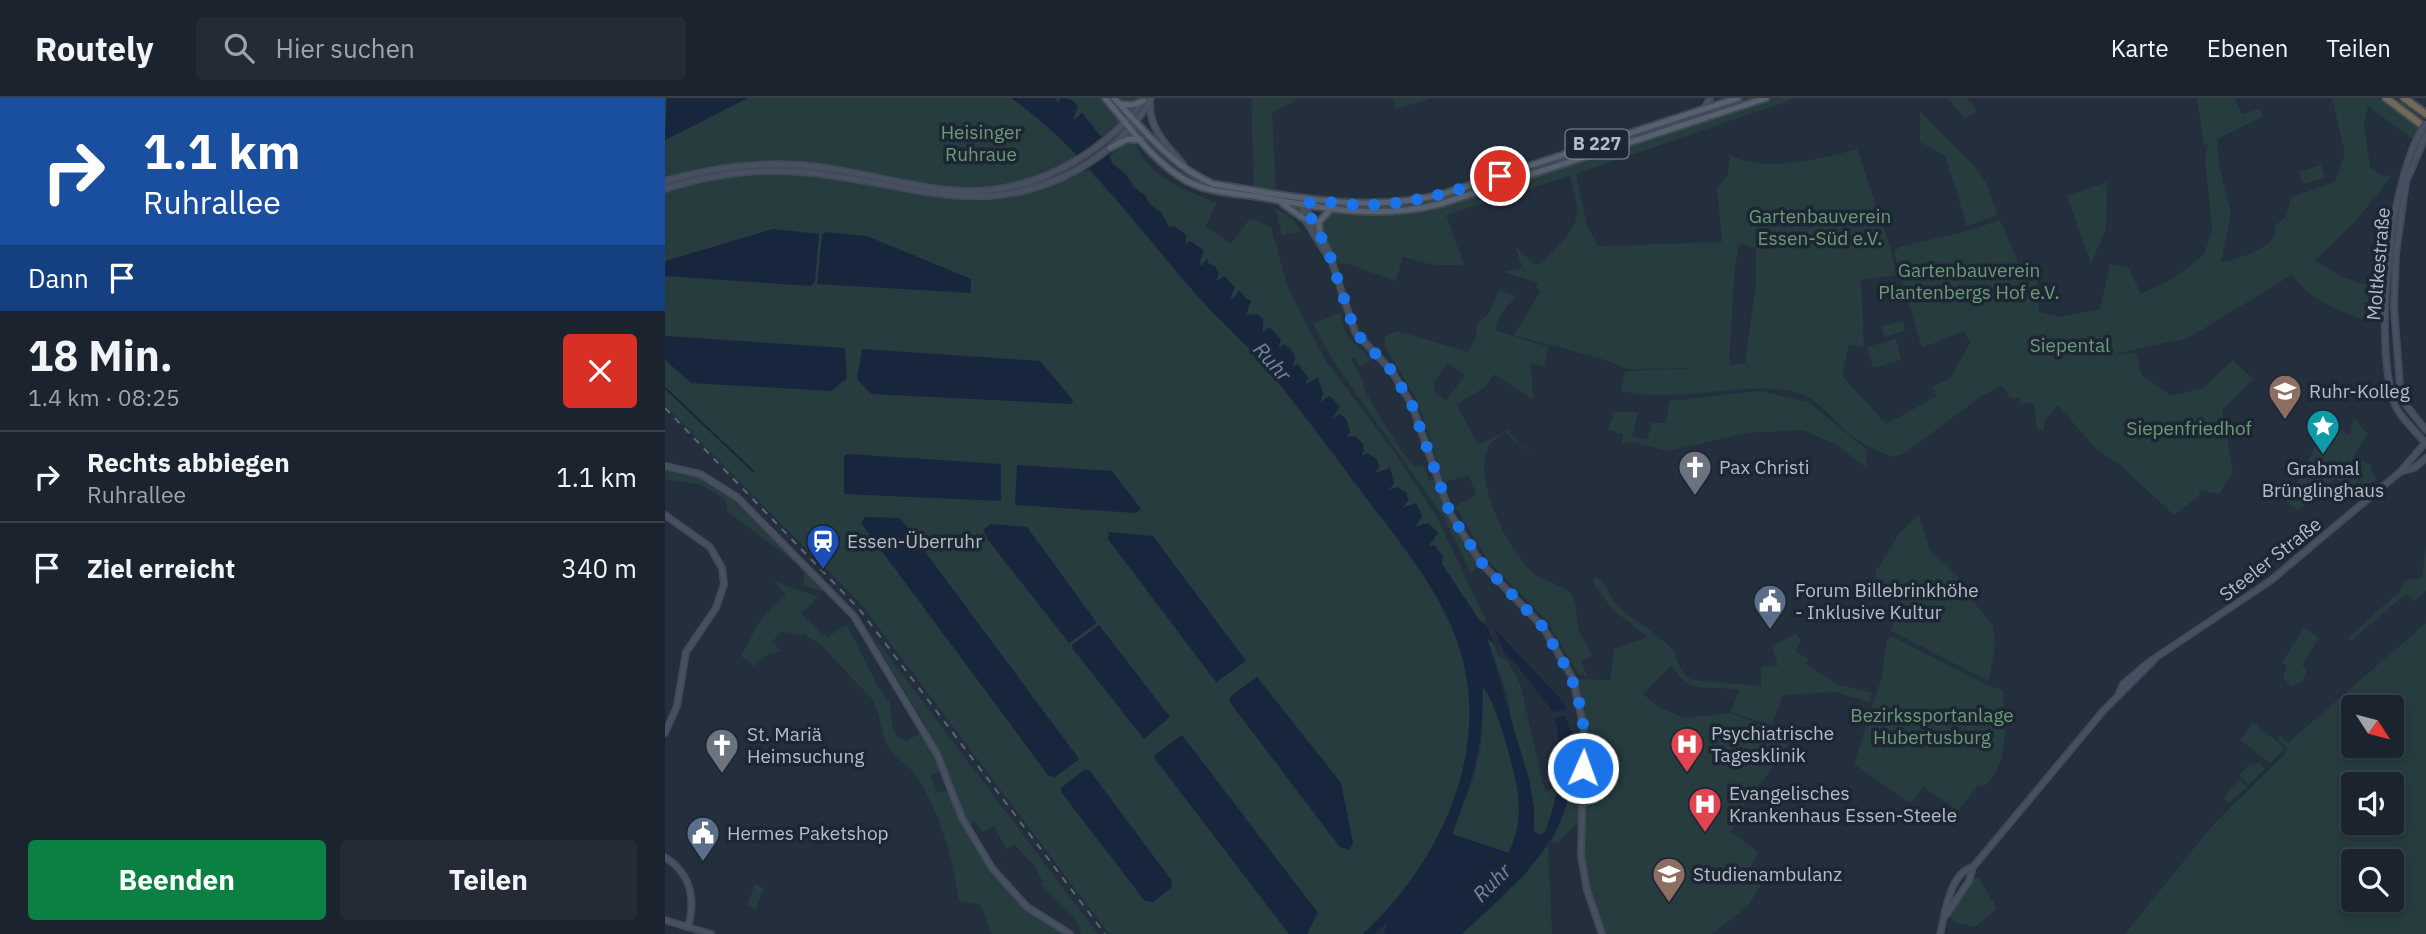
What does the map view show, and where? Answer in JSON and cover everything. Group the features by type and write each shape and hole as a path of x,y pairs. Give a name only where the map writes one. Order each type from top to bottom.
{"highway":[{"path":"2386,98 2424,127"},
{"path":"2406,98 2426,114"}],"main road":[{"name":"B 227","path":"1105,98 1141,140 1175,174 1189,183 1211,190 1259,194"},
{"name":"B 227","path":"1114,98 1168,157 1193,175 1213,184 1329,211 1380,213 1440,204 1766,98"},
{"path":"1705,108 1710,98"},
{"name":"B 227","path":"1277,197 1369,205 1430,198 1705,108 1719,101 1733,99"},
{"path":"1729,110 1733,99"},
{"path":"665,181 726,168 778,164 829,169 962,191 1005,188 1042,178 1076,162 1112,135 1148,100"},
{"path":"1120,104 1132,105 1148,100"},
{"path":"665,188 714,176 779,171 828,175 911,192 962,197 1007,194 1045,184 1079,169 1118,142 1136,122 1148,100"},
{"path":"1148,100 1155,129 1193,175"},
{"path":"1710,116 1719,101"},
{"name":"Moltkestraße","path":"2424,127 2406,159 2400,183 2391,237 2386,311 2395,403 2426,443"},
{"name":"Moltkestraße","path":"2426,135 2406,182 2396,253 2394,308 2400,399 2426,430"},
{"path":"1118,142 1141,140"},
{"path":"1277,197 1303,218 1332,263"},
{"path":"1295,197 1304,206 1320,233 1355,332 1391,370 1412,405 1450,513 1482,563 1543,627 1573,679 1584,729 1581,856 1587,890 1602,934"},
{"path":"1304,206 1316,201"},
{"path":"1303,218 1304,206"},
{"path":"1320,233 1319,222 1329,211"},
{"name":"Steeler Straße","path":"1945,916 1969,881 1973,867 2117,696 2125,682 2255,592 2400,472 2426,443"},
{"name":"Steeler Straße","path":"2400,472 2414,468 2426,458"},
{"path":"665,466 700,474 737,497 854,616 937,754 963,818 992,867 1027,907 1070,934"},
{"path":"665,515 710,547 722,568 724,592 686,652 677,706 665,733"},
{"path":"665,858 682,871 692,893 688,927"},
{"name":"Steeler Straße","path":"1940,934 1954,888 1965,870 1973,867"},
{"path":"665,920 711,934"}],"green space":[{"name":"Heisinger Ruhraue","path":"665,98 1139,98 1135,103 1125,103 1134,114 1078,160 1207,307 1238,335 1285,392 1421,572 1457,640 1465,665 1471,702 1469,739 1462,776 1450,812 1433,846 1389,908 1363,934 1109,934 861,604 665,406","holes":["1257,677 1341,783 1342,850 1230,702 1230,697"]},
{"path":"1251,98 1300,98 1272,113 1276,191 1254,189"},
{"path":"1393,98 1432,98 1396,109"},
{"path":"1738,98 1797,98 1576,174 1587,225 1598,246 1722,242 1717,188 1728,174 1730,155 1743,160 1775,164 1827,157 1857,149 1890,246 1896,275 1861,280 1864,347 1849,345 1842,376 1886,424 1936,397 1933,387 1950,378 1970,343 1964,331 1922,348 1894,253 1899,247 1971,230 2000,220 2023,274 2037,279 2039,312 2059,317 2100,309 2110,264 2128,267 2141,294 2174,278 2204,255 2212,230 2205,159 2208,144 2204,145 2197,98 2235,98 2242,114 2260,109 2263,116 2217,139 2219,166 2231,214 2221,262 2260,249 2272,239 2276,233 2274,226 2286,217 2291,197 2335,182 2345,153 2332,98 2378,98 2420,129 2414,140 2368,106 2364,124 2370,167 2381,175 2392,176 2353,224 2315,260 2340,276 2386,292 2386,325 2334,308 2311,294 2292,275 2188,338 2111,355 2136,353 2141,374 2171,396 2203,388 2233,360 2253,379 2222,410 2233,473 2219,494 2199,490 2200,495 2174,515 2119,464 2096,449 2058,405 2045,420 2043,431 2037,429 2034,403 2021,404 2019,398 2011,399 2002,386 1983,395 1905,453 1894,457 1859,441 1818,404 1801,394 1770,389 1664,396 1621,391 1625,371 1701,368 1628,369 1602,359 1514,335 1540,292 1536,286 1539,283 1504,272 1522,267 1515,246 1535,265 1541,264 1569,233 1574,225 1577,206 1570,176 1446,215 1464,265 1433,265 1403,257 1396,281 1348,264 1332,263 1320,226 1328,211 1307,206 1316,201 1417,201","holes":["1740,243 1756,249 1756,283 1745,364 1729,365 1735,264"]},
{"path":"1947,98 1967,98 1977,111 1965,118"},
{"path":"1920,111 1975,167 1986,182 1997,215 1967,226 1945,155 1920,142"},
{"path":"1138,129 1188,175 1213,185 1292,199 1214,186 1187,177 1164,160 1135,131"},
{"path":"1129,143 1136,144 1141,155 1158,174 1216,203 1206,226 1231,244 1250,218 1271,227 1287,285 1325,360 1395,453 1436,516 1489,626 1480,622 1428,546 1438,533 1415,528 1422,516 1416,503 1402,509 1362,457 1361,441 1355,436 1346,437 1347,421 1343,416 1332,419 1333,415 1320,402 1318,378 1305,385 1292,365 1295,354 1289,347 1278,349 1281,340 1271,328 1263,333 1246,314 1250,300 1236,296 1229,299 1216,281 1207,259 1199,265 1186,245 1186,235 1174,226 1169,228 1125,173 1113,163 1109,156"},
{"path":"2321,165 2325,178 2303,184 2299,172"},
{"path":"2107,182 2106,228 2091,264 2067,196"},
{"path":"1275,208 1291,217 1302,232 1282,235"},
{"path":"1499,290 1516,296 1499,317 1495,330 1548,347 1544,367 1531,363 1533,400 1495,374 1485,387 1457,404 1478,445 1508,430 1519,443 1537,454 1522,447 1505,432 1494,440 1485,460 1488,493 1502,528 1521,559 1534,574 1564,588 1571,595 1575,603 1579,630 1592,656 1581,661 1587,675 1601,677 1578,674 1547,621 1489,562 1455,506 1476,495 1469,475 1444,482 1418,402 1385,347 1385,337 1397,331 1468,352 1476,337 1477,323 1488,314","holes":["1448,363 1465,375 1446,401 1436,394 1433,383"]},
{"path":"1340,313 1347,336 1372,360 1360,366 1354,357 1351,359 1365,384 1362,386 1410,461 1416,467 1424,465 1429,481 1436,479 1449,513 1481,564 1471,573 1443,516 1334,362 1313,324"},
{"path":"1903,321 1905,331 1884,337 1881,327"},
{"path":"1896,339 1901,360 1873,368 1867,347"},
{"path":"1760,391 1808,402 1867,450 1866,467 1835,444 1803,430 1745,433 1669,451 1631,442 1622,444 1623,434 1608,430 1614,412 1638,412 1632,437 1647,440 1652,423 1666,423 1669,401"},
{"path":"2354,418 2368,434 2353,457 2372,465 2370,469 2377,479 2361,491 2334,479 2298,510 2287,502 2321,435 2334,433 2336,428 2350,434"},
{"path":"665,470 689,474 713,484 735,498 776,535 830,594 803,585 804,574 798,565 727,511 725,499 702,485 665,479"},
{"path":"1919,514 1930,551 1958,576 1966,593 1993,625 1995,646 1989,681 1891,631 1902,599 1876,577 1876,571 1899,534"},
{"path":"2426,543 2426,591 2413,602 2406,594 2353,641 2348,638 2401,590 2404,580 2422,578"},
{"path":"1595,577 1622,609 1671,648 1684,674 1692,680 1761,686 1761,667 1778,666 1772,646 1796,634 1801,640 1796,652 1809,659 1806,664 1836,684 1872,693 1869,702 1835,692 1783,695 1772,725 1731,712 1739,690 1693,685 1686,682 1672,665 1643,694 1657,706 1684,718 1731,713 1793,738 1739,814 1742,817 1731,832 1758,852 1748,872 1760,879 1760,887 1748,906 1712,934 1603,934 1584,873 1581,820 1557,843 1551,842 1565,806 1573,741 1584,740 1583,716 1573,679 1610,680 1614,649 1648,637 1613,610 1593,583"},
{"path":"773,581 819,597 801,613 827,638 846,624 879,688 890,703 892,725 897,737 907,741 922,732 941,771 931,775 937,792 952,791 924,723 867,628 1098,934 1080,934 1081,930 1075,918 1041,884 1043,882 1035,867 1014,844 1007,850 994,826 983,832 975,821 967,827 978,848 1021,902 1069,934 992,934 981,905 959,901 949,851 937,817 913,772 887,745 872,699 820,644 803,634 802,636 781,631 772,642 782,651 767,655 754,666 741,656 761,619 786,595"},
{"path":"2426,623 2426,934 2125,934 2213,825 2285,754 2287,748 2278,739 2280,736 2288,743 2341,697 2341,758 2405,758 2405,695 2343,695"},
{"path":"2304,628 2319,638 2302,665 2307,669 2303,681 2291,687 2283,677 2287,666 2282,662"},
{"path":"1486,635 1506,658 1520,684 1545,792 1559,785 1555,808 1545,832 1540,835 1533,831 1534,808 1529,779 1512,728 1508,697"},
{"name":"Bezirkssportanlage Hubertusburg","path":"1893,637 1987,685 2003,690 2005,728 1999,766 1983,787 1979,785 1958,810 1923,787 1910,803 1854,764 1882,676 1887,639"},
{"path":"1483,685 1507,746 1516,782 1518,822 1509,853 1452,834 1473,780 1481,745"},
{"path":"2253,722 2285,748 2270,763 2240,740"},
{"path":"2258,762 2265,769 2248,785 2239,775 2251,763 2254,766"},
{"path":"2239,779 2246,787 2229,803 2224,798"},
{"path":"1548,845 1552,934 1462,934 1526,874 1537,856"},
{"path":"1978,877 1997,908 1975,927 1957,923 1949,916 1972,879"},
{"path":"755,884 764,888 756,909 747,906"}],"water":[{"path":"667,98 748,98 665,140"},
{"name":"Ruhr","path":"1011,98 1056,98 1057,103 1064,98 1078,106 1073,120 1082,113 1102,138 1112,164 1126,175 1133,188 1144,194 1151,206 1161,212 1169,227 1173,226 1186,235 1186,244 1190,241 1204,250 1199,265 1203,266 1208,258 1208,263 1215,266 1219,273 1216,281 1225,276 1235,288 1230,299 1233,300 1239,290 1247,300 1251,300 1246,315 1258,314 1263,319 1263,333 1269,327 1281,340 1278,349 1285,344 1296,358 1292,366 1298,364 1308,378 1305,385 1318,377 1323,394 1320,402 1330,396 1340,406 1332,419 1340,414 1347,421 1350,432 1346,438 1354,436 1363,444 1364,451 1361,456 1367,453 1377,459 1379,467 1375,473 1390,468 1394,483 1389,490 1397,487 1407,493 1408,501 1402,508 1416,503 1422,516 1415,527 1428,523 1438,533 1428,547 1434,545 1443,556 1442,564 1480,621 1496,630 1565,704 1565,710 1553,712 1515,663 1487,638 1529,779 1534,808 1534,831 1540,835 1545,832 1550,818 1559,775 1560,747 1554,718 1566,716 1572,732 1573,772 1558,827 1544,850 1507,892 1462,934 1384,934 1387,922 1374,934 1363,934 1391,905 1415,874 1436,839 1453,802 1464,763 1469,724 1467,684 1458,644 1440,603 1403,546 1269,370 1207,306 1090,169 1039,120","holes":["1482,685 1507,745 1516,783 1518,822 1509,853 1452,834 1476,761 1482,724"]},
{"path":"773,229 819,234 815,281 811,286 665,276 665,261"},
{"path":"825,232 867,236 971,279 971,293 817,284 822,235"},
{"path":"665,336 845,348 847,378 831,391 691,383 665,360"},
{"path":"862,349 1040,361 1073,400 1072,404 871,394 857,379"},
{"path":"848,454 1001,464 1001,501 844,494 844,456"},
{"path":"1017,465 1112,471 1141,509 1136,513 1015,505"},
{"path":"865,517 900,518 1079,759 1055,777 1048,775 861,523"},
{"path":"990,524 1027,527 1097,623 1069,643 988,540 983,530"},
{"path":"1109,532 1153,536 1246,661 1216,682 1108,539"},
{"path":"1099,625 1170,717 1144,739 1073,649 1072,645"},
{"path":"1257,677 1341,783 1353,843 1349,850 1340,847 1229,701 1230,697"},
{"path":"1182,735 1318,913 1307,934 1289,934 1155,759 1155,755"},
{"path":"1085,769 1090,771 1172,881 1171,888 1153,902 1145,901 1061,792 1061,788"}],"pier":[{"path":"1104,135 1112,153 1085,172 1072,159"},
{"path":"1484,619 1492,623 1508,662 1498,655"}],"waterway":[{"path":"665,388 753,471"}],"railway":[{"path":"665,408 860,610 1105,934"}],"place":[{"name":"Ruhr-Kolleg","path":"2285,421"},
{"name":"Grabmal Brünglinghaus","path":"2323,456"},
{"name":"Pax Christi","path":"1695,497"},
{"name":"Essen-Überruhr","path":"823,571"},
{"name":"Forum Billebrinkhöhe - Inklusive Kultur","path":"1770,631"},
{"name":"Psychiatrische Tagesklinik","path":"1687,774"},
{"name":"St. Mariä Heimsuchung","path":"722,775"},
{"name":"Evangelisches Krankenhaus Essen-Steele","path":"1705,834"},
{"name":"Hermes Paketshop","path":"703,863"},
{"name":"Studienambulanz","path":"1669,904"}],"route":[{"path":"1500,176 1417,201 1359,205 1316,201 1304,205 1328,250 1355,332 1363,343 1384,361 1412,405 1450,513 1482,563 1543,627 1571,676 1583,716 1583,768"}],"park label":[{"name":"Gartenbauverein Essen-Süd e.V.","path":"1820,227"},
{"name":"Gartenbauverein Plantenbergs Hof e.V.","path":"1969,281"},
{"name":"Siepental","path":"2070,345"},
{"name":"Siepenfriedhof","path":"2189,428"}]}
